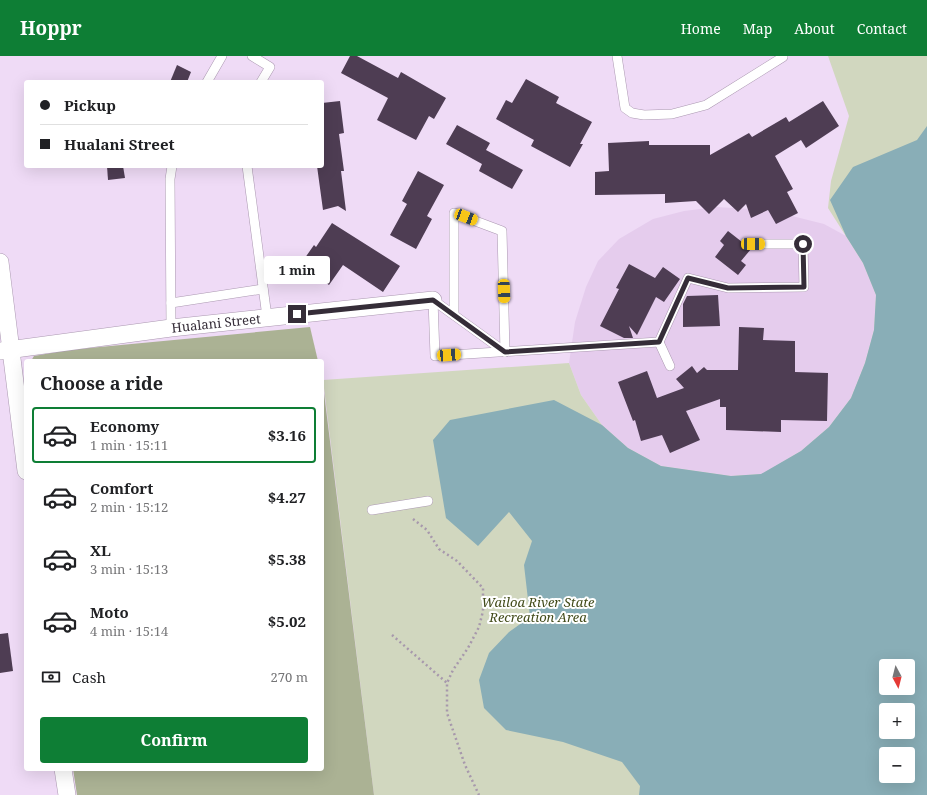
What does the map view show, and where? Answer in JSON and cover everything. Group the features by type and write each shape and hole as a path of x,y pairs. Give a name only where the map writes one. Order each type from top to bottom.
{"street":[{"path":"0,262 5,350 24,459"},
{"name":"Hualani Street","path":"5,350 171,328 433,300"},
{"path":"63,771 66,795"}],"lane":[{"path":"208,80 222,56"},
{"path":"252,56 270,67 262,80"},
{"path":"617,56 625,108 632,113 644,115 672,114 706,105 783,57"},
{"path":"171,328 170,178 172,168"},
{"path":"247,168 267,317"},
{"path":"454,315 454,213 502,231 505,352"},
{"path":"670,366 659,342 688,278 728,288 804,287 803,244 753,244"},
{"path":"171,304 263,289"},
{"path":"433,300 435,356 659,342"},
{"path":"433,300 505,352"},
{"path":"372,510 428,501"}],"path":[{"path":"413,519 427,530 439,549 457,561 483,588 483,611 479,627 468,648 453,670 448,683 448,713 465,765 479,795"},
{"path":"392,635 448,683"}],"shaded area":[{"name":"Wailoa River State Recreation Area","path":"927,126 927,795 639,795 640,786 622,762 563,742 506,730 484,708 479,680 489,653 509,632 530,617 524,565 532,541 509,512 478,546 446,518 433,440 450,420 554,400 602,425 628,448 661,466 731,476 761,474 801,451 829,427 851,398 865,363 874,330 876,295 863,263 846,236 830,200 853,167 917,140"},
{"path":"716,207 768,210 824,224 846,236 863,263 876,295 874,330 865,363 851,398 829,427 801,451 762,474 731,476 661,466 628,448 602,425 581,395 569,363 575,322 586,287 598,261 619,239 653,219 684,211"},
{"path":"310,327 318,359 32,359 34,356 68,350"},
{"path":"324,393 374,795 77,795 73,771 324,771"}],"green space":[{"name":"Wailoa River State Recreation Area","path":"828,56 927,56 927,795 374,795 324,380 569,363 581,395 602,425 628,448 661,466 731,476 762,474 801,451 829,427 851,398 865,363 874,330 876,295 863,263 828,208 831,181 849,116"}],"building":[{"path":"350,56 357,56 398,78 401,72 446,98 434,119 429,116 416,140 377,120 388,98 341,73"},
{"path":"177,65 191,72 188,80 171,80"},
{"path":"526,79 559,97 556,103 592,122 580,144 583,144 570,167 531,146 534,140 496,119 506,100 512,103"},
{"path":"340,101 344,133 339,134 344,171 341,171 346,211 338,206 323,210 317,168 324,168 324,103"},
{"path":"823,101 839,126 806,148 801,140 775,156 793,189 787,192 798,213 776,224 768,210 751,218 746,204 738,212 724,199 709,214 696,201 665,203 665,194 595,195 595,172 609,171 608,143 649,141 649,145 710,145 710,155 749,133 752,137 786,117 789,122"},
{"path":"457,125 490,143 486,150 523,170 512,189 479,171 482,164 446,144"},
{"path":"107,168 123,168 125,178 108,180"},
{"path":"418,171 444,185 427,216 432,219 416,249 390,235 407,204 402,201"},
{"path":"332,223 400,266 383,292 343,265 329,285 300,265 314,245 316,247"},
{"path":"728,231 751,249 741,261 746,265 738,275 715,257 724,245 720,241"},
{"path":"629,264 655,278 663,267 680,279 664,302 656,297 637,335 629,326 633,338 624,338 600,326 619,289 616,288"},
{"path":"718,295 720,326 683,327 683,304 687,296"},
{"path":"739,327 764,328 763,340 795,341 795,372 828,373 827,421 781,420 781,432 726,430 726,407 720,407 720,399 686,411 700,440 670,453 662,435 641,441 635,420 633,421 618,382 647,371 657,398 684,388 676,379 692,366 697,373 704,367 707,370 738,370"},
{"path":"8,633 13,671 0,673 0,634"}],"route":[{"path":"297,314 433,300 505,352 659,342 688,278 728,288 804,287 803,244"}]}
